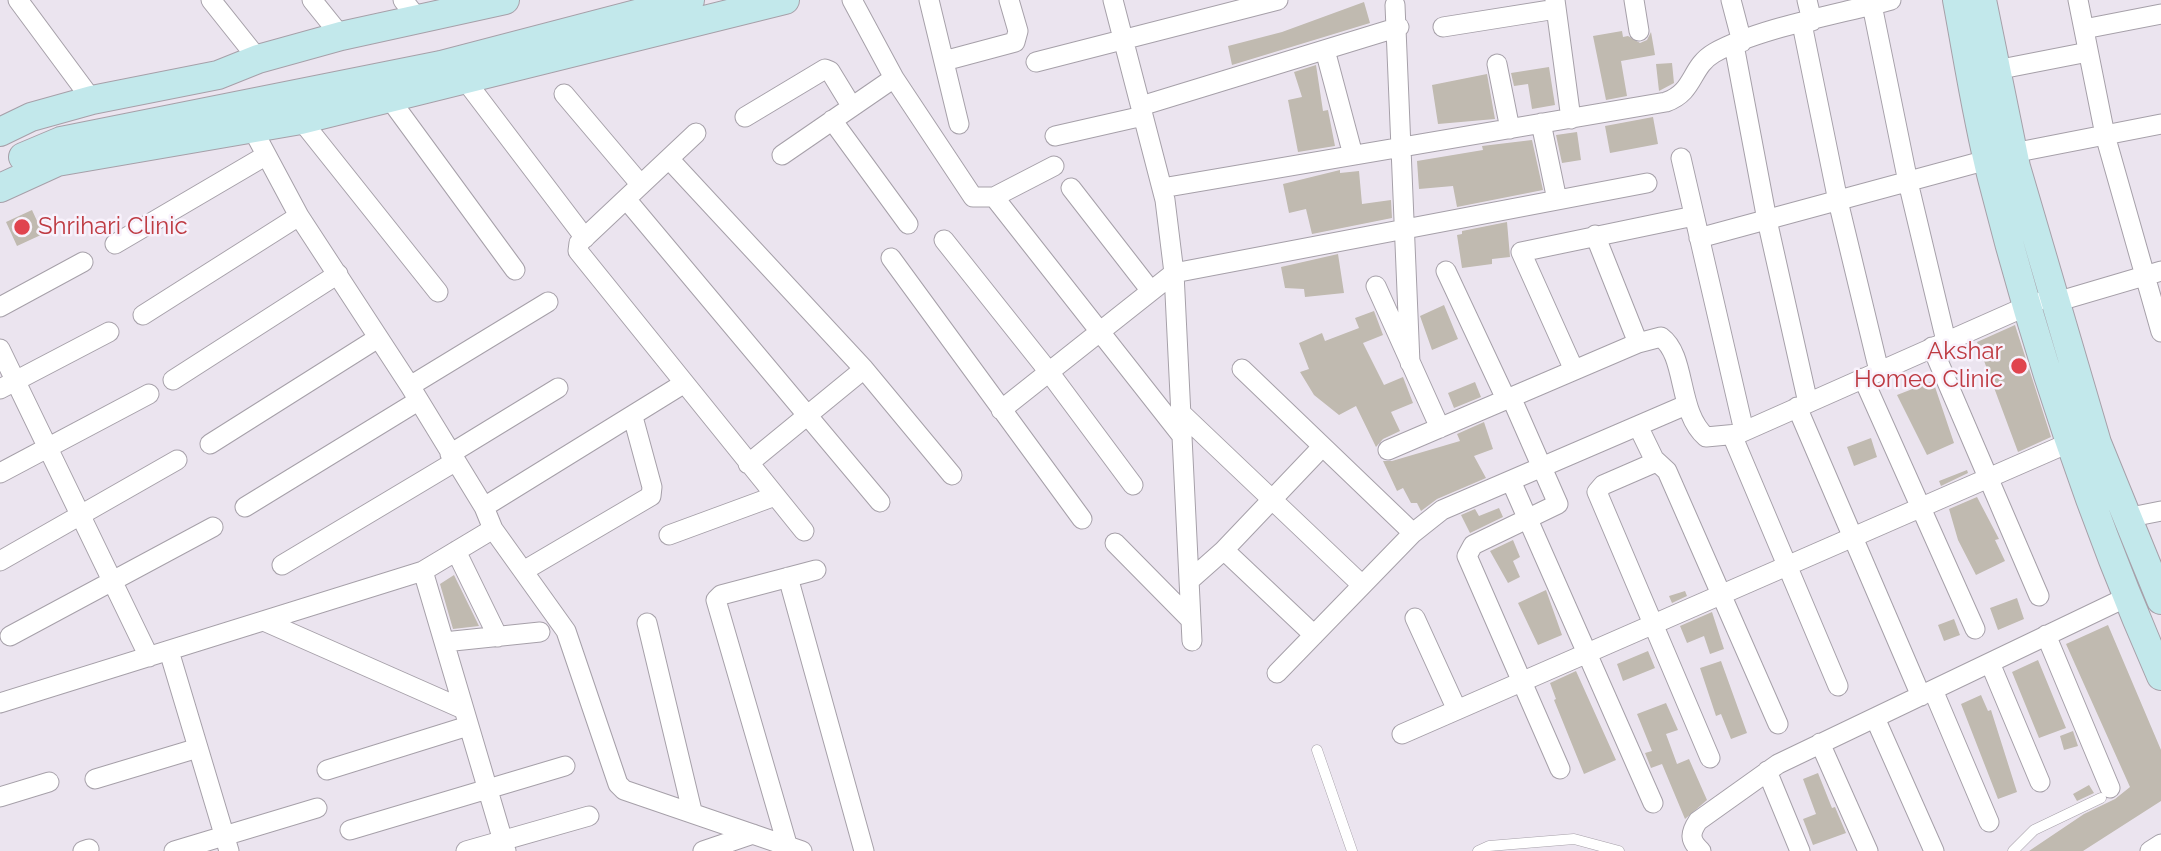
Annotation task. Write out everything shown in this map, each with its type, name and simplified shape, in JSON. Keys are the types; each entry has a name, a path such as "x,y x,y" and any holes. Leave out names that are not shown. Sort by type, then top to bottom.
{"main road":[{"path":"0,132 31,117 92,100 218,75 258,59 341,36 411,10 505,0"},
{"path":"0,167 61,141 441,65 669,3 690,0"},
{"path":"0,188 57,162 301,120 785,0"},
{"path":"1957,0 2001,157 2055,299 2082,438 2130,604 2161,676"},
{"path":"1982,0 1996,70 2001,157 2028,305 2082,438 2126,518 2161,599 2130,604"},
{"path":"218,75 225,107 242,132"}],"street":[{"path":"18,0 92,100"},
{"path":"211,0 258,59"},
{"path":"312,0 341,36"},
{"path":"852,0 894,78 973,197 979,200 994,197 1054,166"},
{"path":"929,0 960,124"},
{"path":"944,61 1015,42 1018,32 1009,0"},
{"path":"1112,0 1161,188 1174,273 1192,641"},
{"path":"1036,62 1278,0"},
{"path":"1634,0 1639,31"},
{"path":"1731,0 1767,220 1803,405 1855,536 1989,822"},
{"path":"1807,0 1807,23 1871,374 1922,507 1975,629"},
{"path":"2078,0 2105,135 2152,273 2161,332"},
{"path":"1161,188 1667,102 1681,97 1700,64 1712,54 1738,43 1881,2 1908,182 1939,344 1988,478 2039,596"},
{"path":"1395,5 1410,363"},
{"path":"1443,27 1555,5 1571,119"},
{"path":"2084,29 2159,14"},
{"path":"1055,136 1142,111 1399,27"},
{"path":"1325,50 1353,155"},
{"path":"1996,70 2088,52"},
{"path":"1497,64 1510,129"},
{"path":"745,117 825,69 830,71 852,107"},
{"path":"782,155 894,78"},
{"path":"466,80 585,238"},
{"path":"564,94 641,185"},
{"path":"389,98 515,270"},
{"path":"301,120 438,292"},
{"path":"832,120 908,224"},
{"path":"1541,124 1557,200"},
{"path":"1699,239 2001,157 2161,124"},
{"path":"242,132 265,156 299,216 484,507 493,529 525,570 566,631 618,784 624,790 692,811 793,849"},
{"path":"696,133 577,248 579,255 804,531"},
{"path":"116,244 265,156"},
{"path":"1681,158 1738,433 1788,566 1838,687"},
{"path":"668,159 864,369 952,475"},
{"path":"1001,410 1174,273 1647,183"},
{"path":"1071,188 1151,291"},
{"path":"994,197 1182,436"},
{"path":"626,199 880,502"},
{"path":"143,315 299,216"},
{"path":"1574,370 1521,252 1694,216"},
{"path":"1595,235 1639,343"},
{"path":"944,240 1049,372 1133,485"},
{"path":"891,258 1082,519"},
{"path":"0,307 83,262"},
{"path":"1446,271 1543,467 1558,504 1472,545 1467,552 1560,769"},
{"path":"1388,450 1639,343 1661,337 1667,342 1695,427 1706,437 1738,433 2028,305 2152,273"},
{"path":"173,380 338,274"},
{"path":"1376,286 1440,428"},
{"path":"244,507 548,302"},
{"path":"8,385 109,332"},
{"path":"210,444 378,338"},
{"path":"0,349 8,385 49,448 115,581 149,657"},
{"path":"748,464 864,369"},
{"path":"1242,369 1413,533"},
{"path":"484,507 683,384"},
{"path":"282,565 558,388"},
{"path":"0,473 149,394"},
{"path":"1277,673 1413,533 1442,510 1686,405"},
{"path":"1181,413 1362,586"},
{"path":"525,570 651,496 652,487 633,416"},
{"path":"1638,426 1656,462 1667,471 1778,724"},
{"path":"1402,734 2082,438"},
{"path":"1189,582 1224,550 1322,447"},
{"path":"0,561 177,460"},
{"path":"1656,462 1603,485 1597,492 1710,758"},
{"path":"1511,481 1653,803"},
{"path":"669,535 775,496"},
{"path":"2126,518 2161,512"},
{"path":"10,636 214,527"},
{"path":"0,703 266,622 423,570 493,529"},
{"path":"1115,543 1191,620"},
{"path":"1224,550 1314,635"},
{"path":"456,551 498,637"},
{"path":"423,570 504,846"},
{"path":"793,849 716,603 721,595 816,570"},
{"path":"788,577 864,851"},
{"path":"1700,851 1692,840 1692,831 1698,821 1767,771 2046,635 2130,604"},
{"path":"1415,618 1457,710"},
{"path":"266,622 465,718"},
{"path":"647,623 692,811"},
{"path":"444,642 540,632"},
{"path":"2046,635 2106,793"},
{"path":"169,651 227,843"},
{"path":"1990,663 2040,782"},
{"path":"327,770 465,718"},
{"path":"1875,718 1934,851"},
{"path":"1821,743 1868,851"},
{"path":"95,779 198,748"},
{"path":"350,830 487,787 565,766"},
{"path":"1767,771 1800,851"},
{"path":"0,797 49,782"},
{"path":"174,851 227,843 317,808"},
{"path":"467,851 504,846 589,816"},
{"path":"703,851 753,834"},
{"path":"2150,851 2161,844"}],"lane":[{"path":"1317,750 1352,851"},
{"path":"2013,851 2034,830 2106,793"},
{"path":"1478,851 1489,846 1574,839 1614,847 1619,851"}],"building":[{"path":"1364,2 1370,23 1232,65 1228,46 1282,32"},
{"path":"1622,31 1623,37 1628,36 1640,43 1647,40 1651,32 1655,55 1621,61 1627,96 1606,100 1593,36"},
{"path":"1672,63 1674,83 1659,91 1656,64"},
{"path":"1316,65 1323,111 1328,110 1335,146 1298,152 1288,100 1302,97 1294,72"},
{"path":"1549,67 1555,105 1532,109 1528,84 1514,86 1511,73"},
{"path":"1487,74 1495,119 1438,124 1432,85"},
{"path":"1653,117 1658,144 1610,153 1605,126"},
{"path":"1577,132 1581,160 1562,163 1556,135"},
{"path":"1532,140 1543,190 1457,207 1453,186 1419,189 1417,161 1483,150 1482,146"},
{"path":"1340,170 1340,173 1359,171 1362,204 1391,200 1392,218 1312,234 1306,209 1289,213 1283,184"},
{"path":"32,210 43,234 17,246 6,222"},
{"path":"1507,222 1510,257 1492,259 1492,264 1462,268 1457,235 1462,234 1462,231"},
{"path":"1338,254 1344,293 1305,297 1304,289 1285,288 1281,267"},
{"path":"1444,305 1458,339 1432,350 1420,316"},
{"path":"1374,311 1383,335 1363,343 1384,385 1403,377 1413,403 1391,412 1400,431 1383,439 1376,447 1356,406 1339,415 1314,395 1300,372 1309,369 1299,343 1322,333 1325,341 1359,328 1355,318"},
{"path":"2015,325 2051,437 2018,452 1977,342"},
{"path":"1933,381 1954,443 1927,455 1897,395"},
{"path":"1475,382 1481,397 1454,408 1448,393"},
{"path":"1484,422 1493,449 1474,456 1486,478 1437,499 1421,511 1417,503 1411,503 1403,488 1397,491 1383,461 1392,461 1460,441 1457,434"},
{"path":"1871,438 1877,457 1854,466 1847,447"},
{"path":"1967,470 1968,473 1941,486 1939,481"},
{"path":"1977,497 1999,539 1995,540 2005,561 1976,575 1958,540 1949,509"},
{"path":"1499,508 1503,517 1470,533 1461,515 1475,509 1479,516"},
{"path":"1513,540 1520,557 1513,561 1520,577 1508,583 1490,551"},
{"path":"454,575 479,626 453,629 440,584"},
{"path":"1546,590 1562,635 1538,645 1518,603"},
{"path":"1685,591 1687,596 1672,603 1669,596"},
{"path":"2017,598 2024,619 1998,630 1990,608"},
{"path":"1712,612 1724,649 1710,654 1704,636 1687,643 1680,626"},
{"path":"1954,619 1960,635 1944,641 1938,625"},
{"path":"2108,625 2161,750 2161,801 2083,851 2029,851 2084,814 2115,799 2130,787 2066,644"},
{"path":"1648,651 1655,668 1623,681 1617,664"},
{"path":"2038,660 2066,728 2039,738 2012,672"},
{"path":"1721,661 1747,733 1731,739 1721,714 1716,716 1700,668"},
{"path":"1576,671 1616,760 1584,774 1554,700 1556,699 1550,683"},
{"path":"1981,695 1988,711 1991,710 2017,792 1998,799 1961,704"},
{"path":"1666,703 1678,730 1666,734 1677,764 1689,759 1707,800 1685,819 1662,764 1651,768 1645,753 1652,751 1637,714"},
{"path":"2073,731 2078,746 2064,750 2060,736"},
{"path":"1818,773 1832,808 1835,807 1846,833 1813,845 1803,819 1816,814 1803,779"},
{"path":"2089,785 2094,793 2077,801 2073,794"}],"place":[{"name":"Shrihari Clinic","path":"22,227"},
{"name":"Akshar Homeo Clinic","path":"2019,366"}]}
